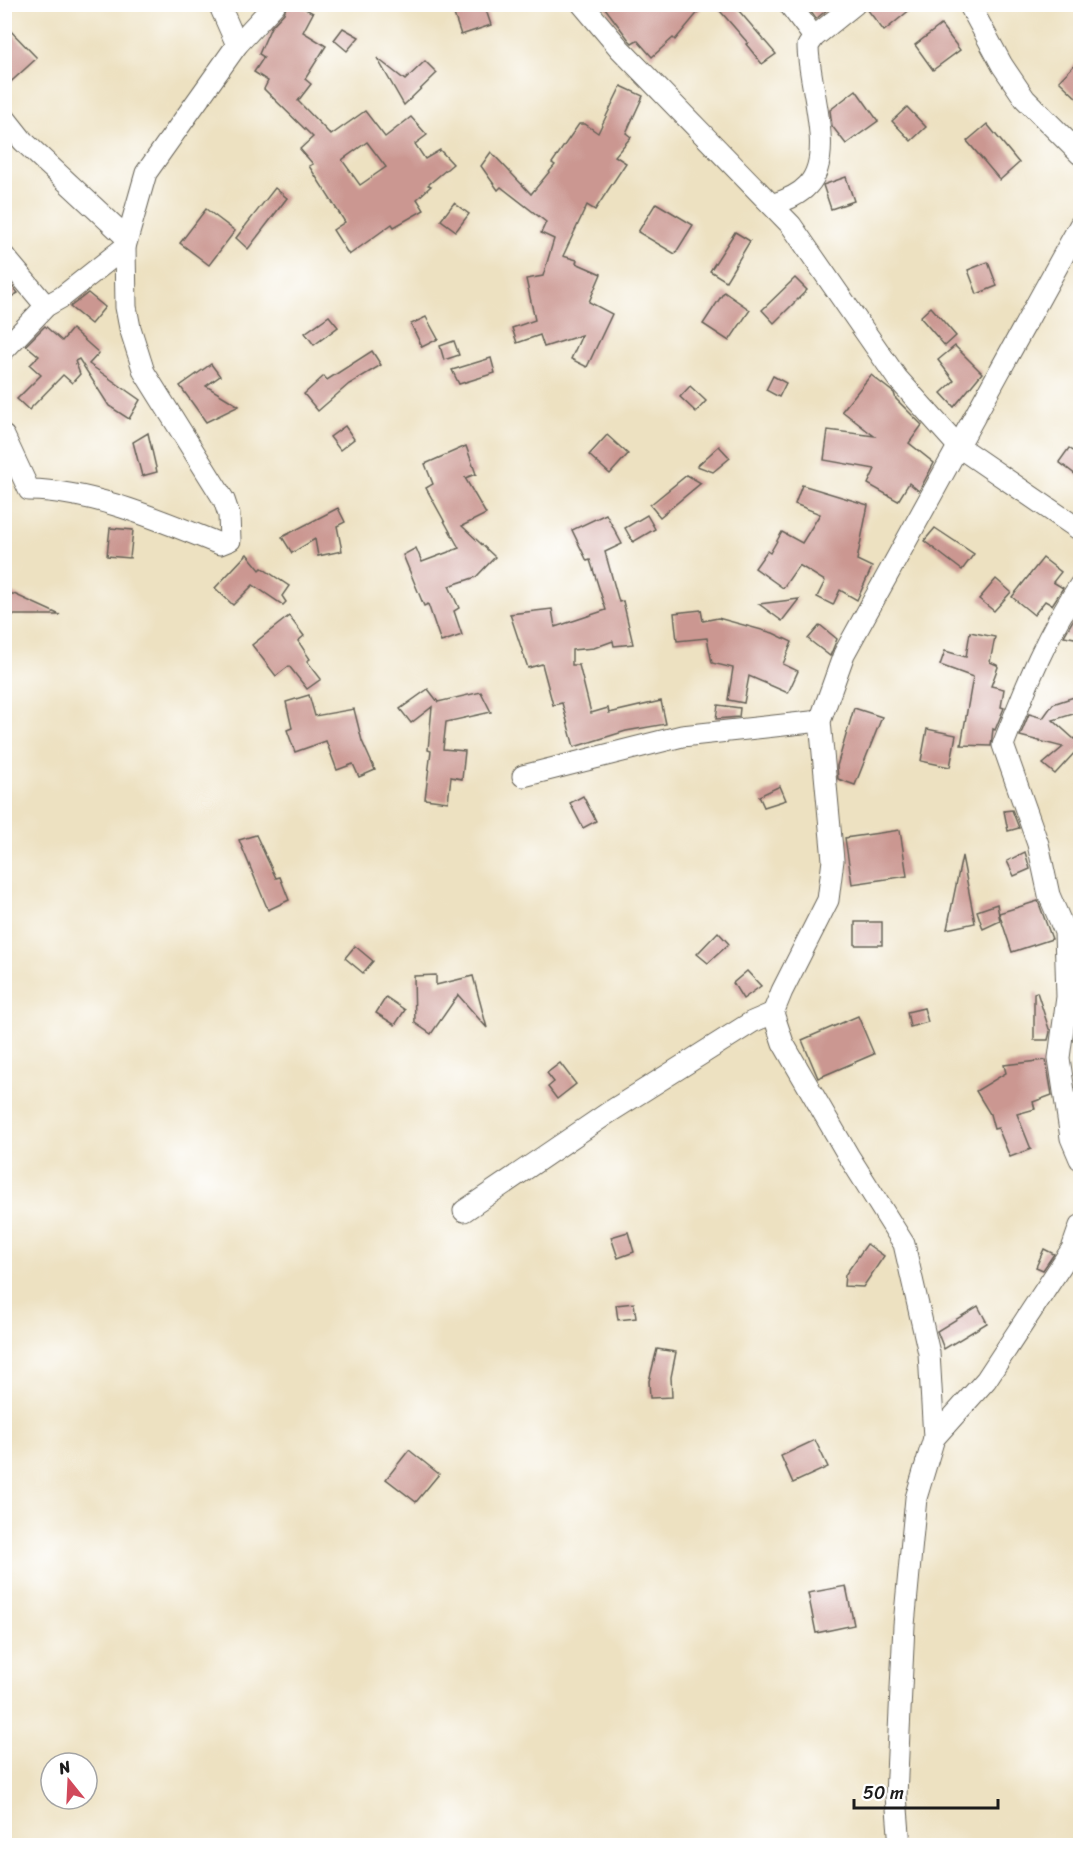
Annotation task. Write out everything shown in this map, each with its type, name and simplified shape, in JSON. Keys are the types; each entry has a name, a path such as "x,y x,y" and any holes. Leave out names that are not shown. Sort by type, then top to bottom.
{"street":[{"path":"219,4 237,45"},
{"path":"4,436 28,490 49,490 130,508 220,544 230,540 229,515 224,500 151,386 136,351 126,307 126,243 146,173 237,45 274,4"},
{"path":"582,4 620,49 791,225 897,378 959,447 1080,530"},
{"path":"789,4 814,37"},
{"path":"772,205 795,196 809,184 818,169 821,151 808,46 814,37 855,4"},
{"path":"969,4 1002,65 1025,99 1080,154"},
{"path":"4,117 23,141 126,243"},
{"path":"900,1845 896,1796 904,1625 916,1498 934,1438 929,1353 904,1244 848,1155 783,1043 773,1013 828,900 833,860 820,721 844,654 1080,225"},
{"path":"4,350 46,306 62,297 126,243"},
{"path":"4,256 46,306"},
{"path":"1080,585 1059,616 1026,686 1003,745 1038,844 1049,895 1065,932 1067,997 1059,1058 1071,1138 1080,1159"},
{"path":"523,776 682,736 820,721"},
{"path":"464,1211 608,1113 752,1022 773,1013"},
{"path":"934,1438 986,1380 1072,1249 1080,1226"}],"building":[{"path":"287,4 297,4 313,13 303,32 326,46 305,79 311,84 298,101 331,135 365,111 385,137 411,117 427,135 415,144 425,159 440,150 453,164 428,185 431,186 417,199 424,210 394,227 392,224 349,255 333,230 345,222 309,166 313,164 300,149 313,137 264,89 268,81 254,72 264,57 259,54 271,27 284,13","holes":["367,142 386,167 360,185 342,160"]},
{"path":"473,4 484,4 491,25 461,35 453,11"},
{"path":"602,4 705,4 675,40 673,38 652,57 637,40 632,43 629,40"},
{"path":"714,4 733,4 776,54 762,64 746,44 748,43"},
{"path":"805,4 827,4 829,8 816,19"},
{"path":"867,4 917,4 884,31 867,9"},
{"path":"4,24 37,58 4,88"},
{"path":"941,25 960,50 933,70 915,45"},
{"path":"343,28 359,37 347,51 334,40"},
{"path":"377,58 405,80 425,61 437,73 404,105"},
{"path":"1080,59 1080,101 1059,81"},
{"path":"621,86 643,96 626,133 631,137 615,156 626,163 595,210 587,205 563,256 577,260 576,263 601,274 589,302 612,314 587,367 571,359 582,335 544,347 540,335 517,343 512,328 535,320 526,279 543,276 554,239 541,233 546,222 501,187 498,190 481,166 491,152 531,194 555,165 552,163 579,124 585,124 598,133"},
{"path":"856,90 878,121 846,144 832,126 830,110"},
{"path":"907,107 926,127 911,141 892,121"},
{"path":"987,124 1019,163 1000,180 967,141"},
{"path":"846,177 854,201 831,209 823,185"},
{"path":"275,188 287,198 248,249 236,238"},
{"path":"454,203 469,214 456,231 441,220"},
{"path":"656,203 693,225 675,254 638,232"},
{"path":"206,209 235,231 209,265 180,243"},
{"path":"735,232 750,241 726,281 710,271"},
{"path":"988,262 997,286 977,294 968,270"},
{"path":"795,278 807,290 774,323 762,310"},
{"path":"7,280 18,293 11,297 4,287"},
{"path":"724,292 750,310 729,341 703,324"},
{"path":"88,293 105,307 91,324 70,307"},
{"path":"931,307 956,336 945,346 920,317"},
{"path":"329,316 338,327 314,345 305,333"},
{"path":"426,317 438,339 422,347 411,324"},
{"path":"45,326 62,341 72,329 99,353 89,364 140,400 129,419 109,406 79,359 75,361 80,374 72,383 63,375 29,410 17,399 41,375 30,365 39,356 26,345"},
{"path":"454,341 459,355 444,360 440,346"},
{"path":"955,346 982,373 954,407 941,393 954,381 938,360"},
{"path":"372,351 381,365 349,384 318,411 304,394 324,376 327,380"},
{"path":"491,358 495,373 459,384 452,370"},
{"path":"211,364 220,376 206,386 239,406 206,422 180,386"},
{"path":"871,375 894,393 896,399 922,425 909,443 934,463 919,491 909,483 898,501 868,484 875,469 824,460 828,430 874,436 842,411"},
{"path":"773,376 786,383 779,397 766,390"},
{"path":"690,386 706,401 696,412 680,397"},
{"path":"345,426 354,439 340,450 330,437"},
{"path":"148,433 157,472 142,476 133,442"},
{"path":"607,435 628,454 610,474 589,455"},
{"path":"466,446 476,474 465,478 486,514 462,526 495,557 476,577 449,586 459,608 454,611 462,635 441,642 428,604 424,606 403,555 416,548 422,562 459,548 426,488 433,484 425,464"},
{"path":"719,446 730,458 713,472 697,466"},
{"path":"1069,448 1080,456 1080,478 1059,462"},
{"path":"687,475 701,483 660,517 650,505"},
{"path":"802,485 868,505 857,560 872,567 857,600 840,590 833,605 817,597 825,581 799,565 783,588 755,568 767,551 770,553 782,532 802,543 820,514 795,504"},
{"path":"338,508 345,522 337,526 342,551 318,556 315,539 292,553 282,537"},
{"path":"606,514 622,544 605,552 619,602 623,601 633,644 614,646 613,641 594,648 572,650 572,665 579,665 591,713 608,708 609,713 661,701 666,724 626,731 574,747 562,703 553,705 542,664 528,668 510,614 552,609 555,627 606,610 590,560 587,561 572,530"},
{"path":"647,515 655,529 633,542 625,528"},
{"path":"110,528 133,530 130,558 107,556"},
{"path":"935,528 974,554 962,570 924,541"},
{"path":"247,554 260,570 262,568 289,586 282,596 286,602 283,605 253,585 233,605 215,588"},
{"path":"1043,558 1061,572 1053,582 1063,588 1052,605 1045,601 1034,615 1012,597"},
{"path":"996,579 1011,592 994,611 979,599"},
{"path":"4,594 14,594 60,615 4,615"},
{"path":"799,599 782,621 759,604"},
{"path":"1080,608 1080,639 1064,636"},
{"path":"701,610 703,621 718,618 773,633 792,642 783,664 798,671 788,693 749,676 744,703 728,700 733,668 712,663 707,638 677,641 674,613"},
{"path":"289,616 304,636 298,641 310,659 307,661 321,679 307,689 289,666 276,676 252,645"},
{"path":"820,625 837,639 830,656 808,639"},
{"path":"970,632 995,637 990,662 998,667 991,686 1004,689 1001,707 1004,708 995,730 993,729 991,746 961,745 973,677 940,665 945,651 966,657"},
{"path":"428,689 438,702 481,692 491,712 446,722 443,749 465,751 462,779 451,777 448,802 425,799 431,751 428,750 432,707 411,723 400,709"},
{"path":"309,695 315,716 354,709 362,741 375,770 359,777 353,764 337,770 326,741 295,752 287,730 292,728 286,702"},
{"path":"1080,695 1080,712 1053,720 1074,739 1078,736 1080,739 1080,752 1076,751 1055,774 1043,764 1063,747 1020,736 1029,714 1043,718 1053,704"},
{"path":"718,705 740,708 739,717 716,719"},
{"path":"854,708 882,717 855,785 838,779 837,766"},
{"path":"927,729 956,735 950,767 921,761"},
{"path":"780,786 786,800 764,807 759,796"},
{"path":"583,796 596,821 583,828 570,803"},
{"path":"1012,810 1019,828 1008,831 1004,811"},
{"path":"900,830 907,876 852,884 845,838"},
{"path":"256,835 276,878 280,877 289,900 268,910 239,840"},
{"path":"1025,852 1030,869 1014,876 1007,861"},
{"path":"962,856 975,923 947,929"},
{"path":"1038,901 1052,939 1012,952 999,913"},
{"path":"997,904 1000,921 983,929 977,911"},
{"path":"855,922 882,922 882,945 855,945"},
{"path":"718,932 729,944 708,963 697,954"},
{"path":"355,946 373,961 363,973 345,958"},
{"path":"747,971 761,986 743,999 733,983"},
{"path":"436,975 436,985 473,976 487,1028 458,995 431,1034 415,1023 414,976"},
{"path":"1037,992 1050,1032 1048,1040 1034,1040 1034,993"},
{"path":"386,997 405,1010 395,1025 376,1013"},
{"path":"924,1008 928,1022 910,1027 907,1012"},
{"path":"858,1016 874,1054 818,1078 802,1040"},
{"path":"1046,1060 1052,1095 1033,1102 1035,1109 1017,1114 1031,1149 1010,1157 998,1128 994,1129 990,1114 976,1091 1006,1073 1004,1065"},
{"path":"560,1063 576,1084 557,1099 548,1087 554,1082 547,1073"},
{"path":"628,1232 634,1252 618,1258 611,1237"},
{"path":"867,1244 884,1256 863,1287 844,1286 845,1275"},
{"path":"1044,1249 1054,1254 1043,1270 1036,1267"},
{"path":"634,1303 636,1318 618,1320 616,1305"},
{"path":"978,1306 987,1323 944,1349 937,1331"},
{"path":"657,1349 676,1352 671,1377 672,1397 650,1398 649,1381"},
{"path":"815,1440 828,1467 793,1483 781,1456"},
{"path":"409,1450 439,1474 416,1502 386,1479"},
{"path":"846,1586 854,1625 816,1633 808,1593"}]}
